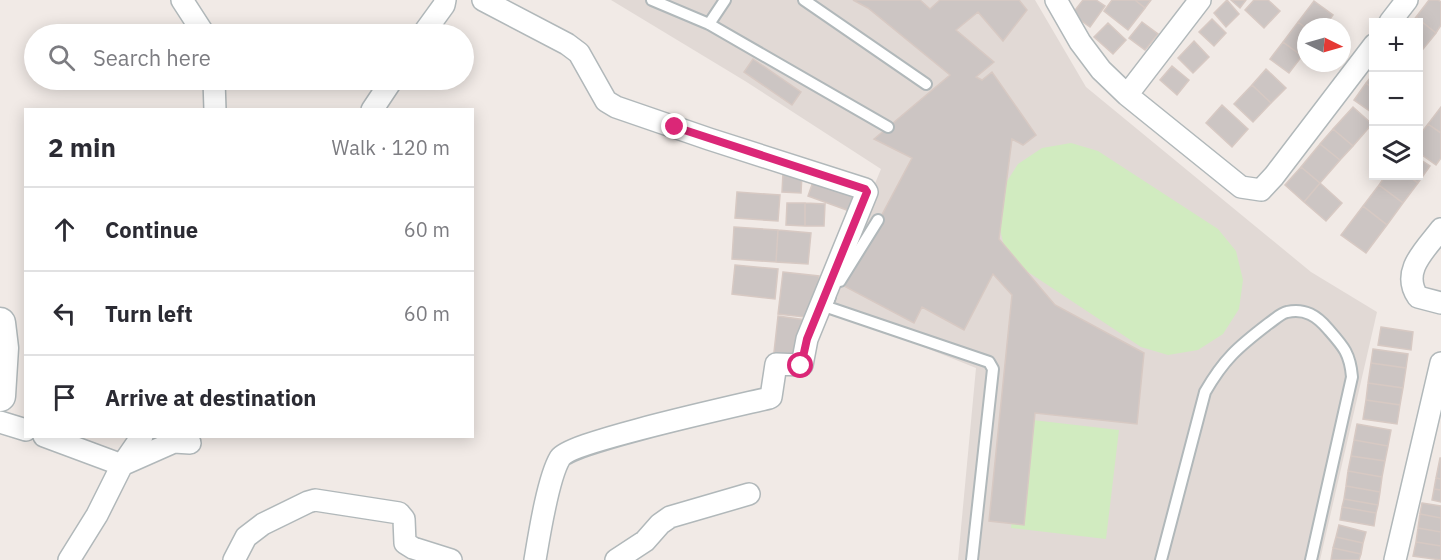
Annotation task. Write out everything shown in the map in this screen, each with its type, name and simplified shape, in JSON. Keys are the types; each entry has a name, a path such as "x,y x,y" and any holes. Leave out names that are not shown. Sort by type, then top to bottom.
{"street":[{"path":"182,0 198,24"},
{"path":"430,24 445,0"},
{"path":"483,0 567,44 579,53 606,101 616,106 709,139 865,189 867,192 807,339 802,365 776,364 769,398 610,438 566,452 560,459 550,487 535,560"},
{"path":"1056,0 1080,42 1101,70 1127,95 1241,187 1251,190 1261,190 1274,177 1369,52"},
{"path":"1127,95 1200,0"},
{"path":"1393,18 1407,0"},
{"path":"214,90 215,108"},
{"path":"373,108 385,90"},
{"path":"1441,229 1416,262 1410,279 1412,289 1418,297 1441,303"},
{"path":"0,324 3,348 0,396"},
{"path":"1395,560 1441,363"},
{"path":"0,422 24,429"},
{"path":"49,438 122,465 174,442 190,443"},
{"path":"69,560 122,465 141,438"},
{"path":"616,560 645,541 660,524 670,517 749,494"},
{"path":"234,560 246,537 263,524 315,500 399,513 404,519 404,539 408,545 451,560"}],"lane":[{"path":"709,24 725,0"},
{"path":"804,0 926,84"},
{"path":"655,1 709,24 888,127"},
{"path":"878,220 827,301 827,305 830,308 989,362 993,369 972,560"},
{"path":"1161,560 1205,392 1219,367 1240,345 1285,312 1295,311 1305,311 1318,318 1344,347 1350,359 1352,377 1311,560"}],"shaded area":[{"path":"611,0 1035,0 1086,87 1311,272 1377,312 1320,560 958,560 976,368 824,307 881,169 745,81"}],"green space":[{"path":"1071,143 1098,151 1218,229 1236,251 1243,280 1239,309 1223,334 1198,350 1168,355 1141,347 1022,268 1004,246 997,217 1002,189 1018,164 1042,148"},
{"path":"1024,419 1119,430 1106,539 1011,528"}],"building":[{"path":"853,0 920,0 930,9 940,0 1019,0 1027,10 1003,41 978,12 956,30 994,62 976,77 982,80 992,72 1036,135 1023,145 1012,139 999,239 1055,305 1144,353 1137,424 1035,413 1024,525 989,521 1012,295 993,274 964,330 922,307 914,323 844,286 912,158 874,139 950,75 868,8"},
{"path":"1083,0 1096,0 1105,6 1090,27 1072,14"},
{"path":"1112,0 1135,0 1145,8 1128,30 1104,11"},
{"path":"1135,0 1151,0 1145,8"},
{"path":"1227,0 1239,14 1226,27 1214,13"},
{"path":"1231,0 1246,0 1240,8"},
{"path":"1254,0 1268,0 1280,11 1264,28 1245,10"},
{"path":"1429,0 1441,2 1441,25 1436,33 1423,23 1423,18 1416,17"},
{"path":"1314,1 1333,15 1331,18 1301,18"},
{"path":"1212,19 1226,33 1214,46 1199,32"},
{"path":"1142,22 1158,34 1145,50 1129,38"},
{"path":"1108,23 1126,40 1113,54 1094,37"},
{"path":"1297,23 1297,52 1283,42"},
{"path":"1423,23 1436,33 1423,49"},
{"path":"1194,41 1209,57 1193,73 1178,58"},
{"path":"1283,42 1297,52 1297,63 1289,73 1270,59"},
{"path":"753,59 801,92 792,105 744,72"},
{"path":"1172,66 1189,80 1177,95 1160,80"},
{"path":"1266,69 1286,88 1271,103 1252,85"},
{"path":"1366,83 1369,85 1369,110 1354,100"},
{"path":"1252,85 1271,103 1253,122 1234,104"},
{"path":"1222,105 1248,129 1232,147 1206,123"},
{"path":"1353,107 1369,121 1369,127 1353,146 1333,129"},
{"path":"1441,107 1441,133 1428,124"},
{"path":"1428,124 1441,133 1441,158 1436,165 1423,156 1423,130"},
{"path":"1333,129 1353,146 1340,160 1320,144"},
{"path":"1320,144 1340,160 1320,183 1301,167"},
{"path":"1423,161 1430,166 1423,176"},
{"path":"1301,167 1320,183 1304,202 1285,185"},
{"path":"783,173 802,174 801,193 782,192"},
{"path":"815,176 862,193 855,213 808,196"},
{"path":"1382,180 1414,180 1418,183 1403,203 1379,185"},
{"path":"1320,183 1342,203 1326,221 1304,202"},
{"path":"1379,185 1403,203 1387,225 1363,206"},
{"path":"737,192 780,195 778,221 735,218"},
{"path":"787,203 805,203 805,226 786,225"},
{"path":"805,203 825,204 824,226 805,226"},
{"path":"1363,206 1387,225 1366,253 1341,235"},
{"path":"734,227 778,230 776,262 732,259"},
{"path":"778,230 811,233 808,264 776,262"},
{"path":"735,265 778,269 775,299 732,294"},
{"path":"783,272 819,276 814,318 778,314"},
{"path":"778,316 806,320 800,364 773,361"},
{"path":"1381,327 1413,332 1411,350 1378,345"},
{"path":"1373,349 1408,354 1406,368 1371,363"},
{"path":"1371,363 1406,368 1403,388 1368,383"},
{"path":"1368,383 1403,388 1400,405 1366,400"},
{"path":"1366,400 1400,405 1397,424 1363,419"},
{"path":"1357,424 1391,430 1388,446 1354,440"},
{"path":"1354,440 1388,446 1385,461 1351,456"},
{"path":"1351,456 1385,461 1382,477 1348,471"},
{"path":"1441,458 1441,479 1436,478"},
{"path":"1348,471 1382,477 1380,492 1346,486"},
{"path":"1436,478 1441,479 1441,490 1434,489"},
{"path":"1346,486 1380,492 1378,505 1344,499"},
{"path":"1434,489 1441,490 1441,502 1432,500"},
{"path":"1344,499 1378,505 1376,513 1342,507"},
{"path":"1422,503 1441,506 1441,518 1420,514"},
{"path":"1342,507 1376,513 1374,526 1340,520"},
{"path":"1420,514 1441,518 1441,532 1418,528"},
{"path":"1339,525 1366,532 1363,543 1336,537"},
{"path":"1418,528 1441,532 1441,546 1416,542"},
{"path":"1336,537 1363,543 1361,554 1333,548"},
{"path":"1416,542 1441,546 1441,560 1413,556"},
{"path":"1333,548 1361,554 1359,560 1331,560"}],"route":[{"path":"675,127 865,189 867,192 807,339 801,366"}]}
